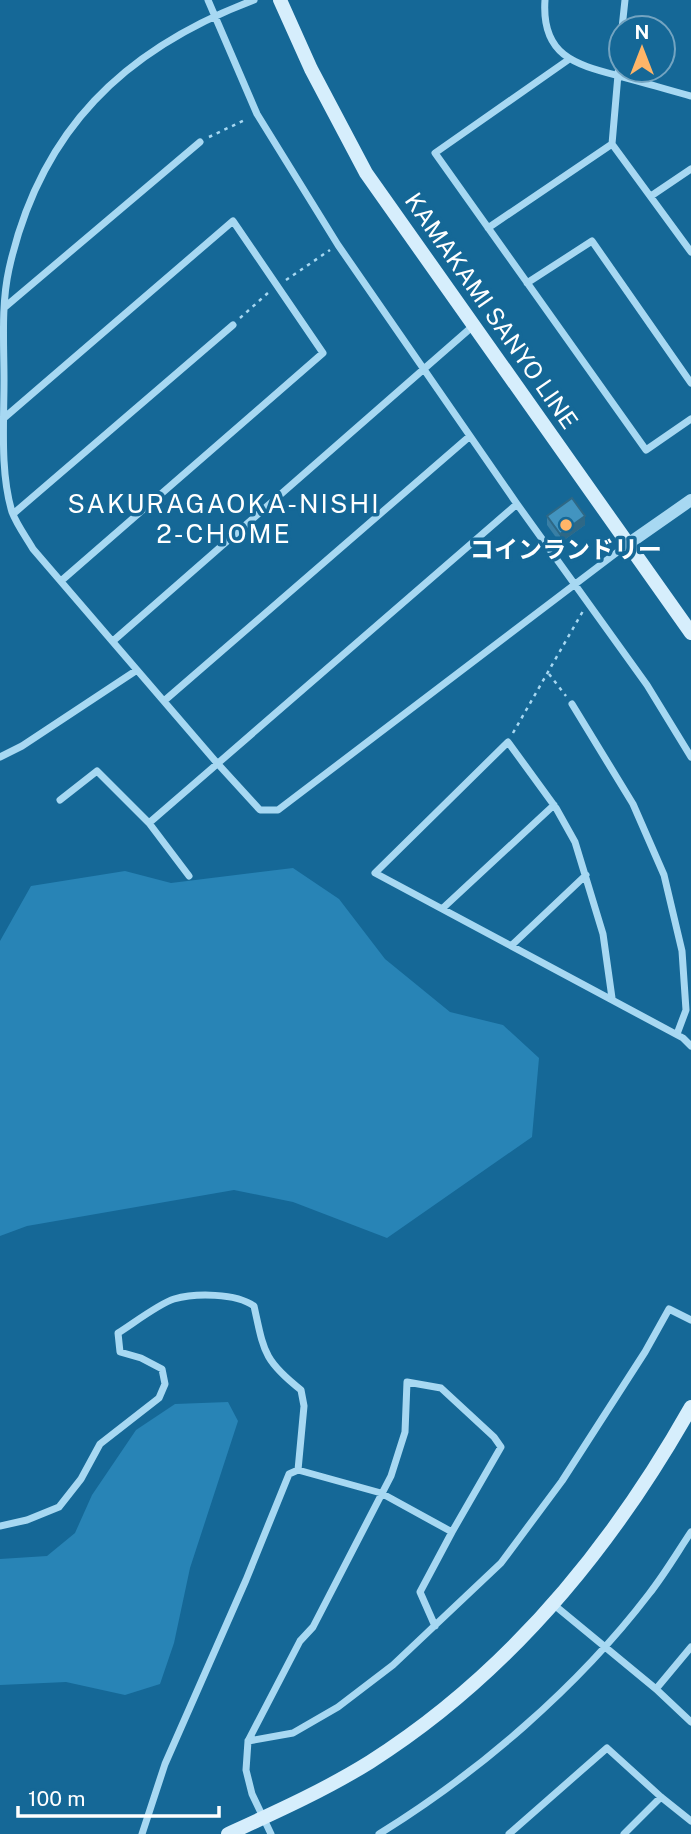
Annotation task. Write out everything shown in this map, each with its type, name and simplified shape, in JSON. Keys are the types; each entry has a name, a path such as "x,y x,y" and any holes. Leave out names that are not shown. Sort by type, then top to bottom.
{"main road":[{"name":"KAMAKAMI SANYO LINE","path":"281,0 311,69 366,173 691,633"},
{"path":"228,1834 369,1762 469,1687 553,1604 608,1538 691,1407"}],"street":[{"path":"208,0 257,114 338,245 516,504 647,685 691,757"},
{"path":"254,0 216,15 159,46 107,86 65,136 36,187 8,270 5,308 6,490 13,514 33,549 217,763 260,810 278,810 575,583 691,500"},
{"path":"545,0 544,18 548,33 568,60 607,73"},
{"path":"568,60 435,153 646,450 691,419"},
{"path":"617,84 612,145 691,252"},
{"path":"647,84 691,96"},
{"path":"5,308 200,142"},
{"path":"488,228 612,145"},
{"path":"651,196 691,169"},
{"path":"4,418 233,221 323,353 61,582"},
{"path":"527,283 592,241 691,383"},
{"path":"13,514 233,325"},
{"path":"113,641 473,326"},
{"path":"164,701 470,436"},
{"path":"149,822 516,504"},
{"path":"0,757 22,746 137,670"},
{"path":"572,705 633,804 664,875 682,951 686,1010 677,1034"},
{"path":"612,998 604,933 575,842 554,805 508,742 375,873 612,998 677,1034 691,1046"},
{"path":"60,800 97,771 149,822 189,876"},
{"path":"443,908 554,805"},
{"path":"512,945 586,875"},
{"path":"0,1526 26,1520 59,1507 81,1479 100,1444 159,1398 165,1384 162,1369 141,1358 120,1352 118,1333 173,1299 221,1295 243,1298 254,1306 265,1353 277,1371 301,1390 304,1406 298,1470"},
{"path":"248,1741 293,1733 338,1707 393,1665 435,1626 500,1563 562,1481 645,1352 669,1309 691,1320"},
{"path":"271,1834 252,1794 246,1770 248,1741 300,1641 313,1626 391,1476 405,1432 408,1382 441,1388 494,1437 501,1447 420,1592 435,1626"},
{"path":"142,1834 165,1764 246,1580 289,1474 298,1470 381,1493 452,1532"},
{"path":"379,1834 461,1778 512,1738 555,1698 649,1594 691,1532"},
{"path":"553,1604 656,1689 691,1722"},
{"path":"656,1689 691,1647"},
{"path":"509,1834 607,1748 691,1821"},
{"path":"624,1834 661,1797"}],"path":[{"path":"200,142 257,114"},
{"path":"508,742 587,604"},
{"path":"549,673 572,705"}],"shaded area":[{"path":"293,868 339,899 385,959 450,1012 503,1025 539,1058 532,1137 387,1238 293,1202 234,1190 27,1226 0,1236 0,941 31,886 125,871 171,883"},
{"path":"228,1402 238,1421 190,1568 174,1643 160,1684 125,1695 66,1682 0,1685 0,1559 47,1556 75,1533 92,1495 136,1430 175,1404"}],"building":[{"path":"572,498 585,516 560,534 547,516"}],"place":[{"name":"コインランドリー","path":"566,525"}],"district":[{"name":"SAKURAGAOKA-NISHI 2-CHOME","path":"224,519"}]}
